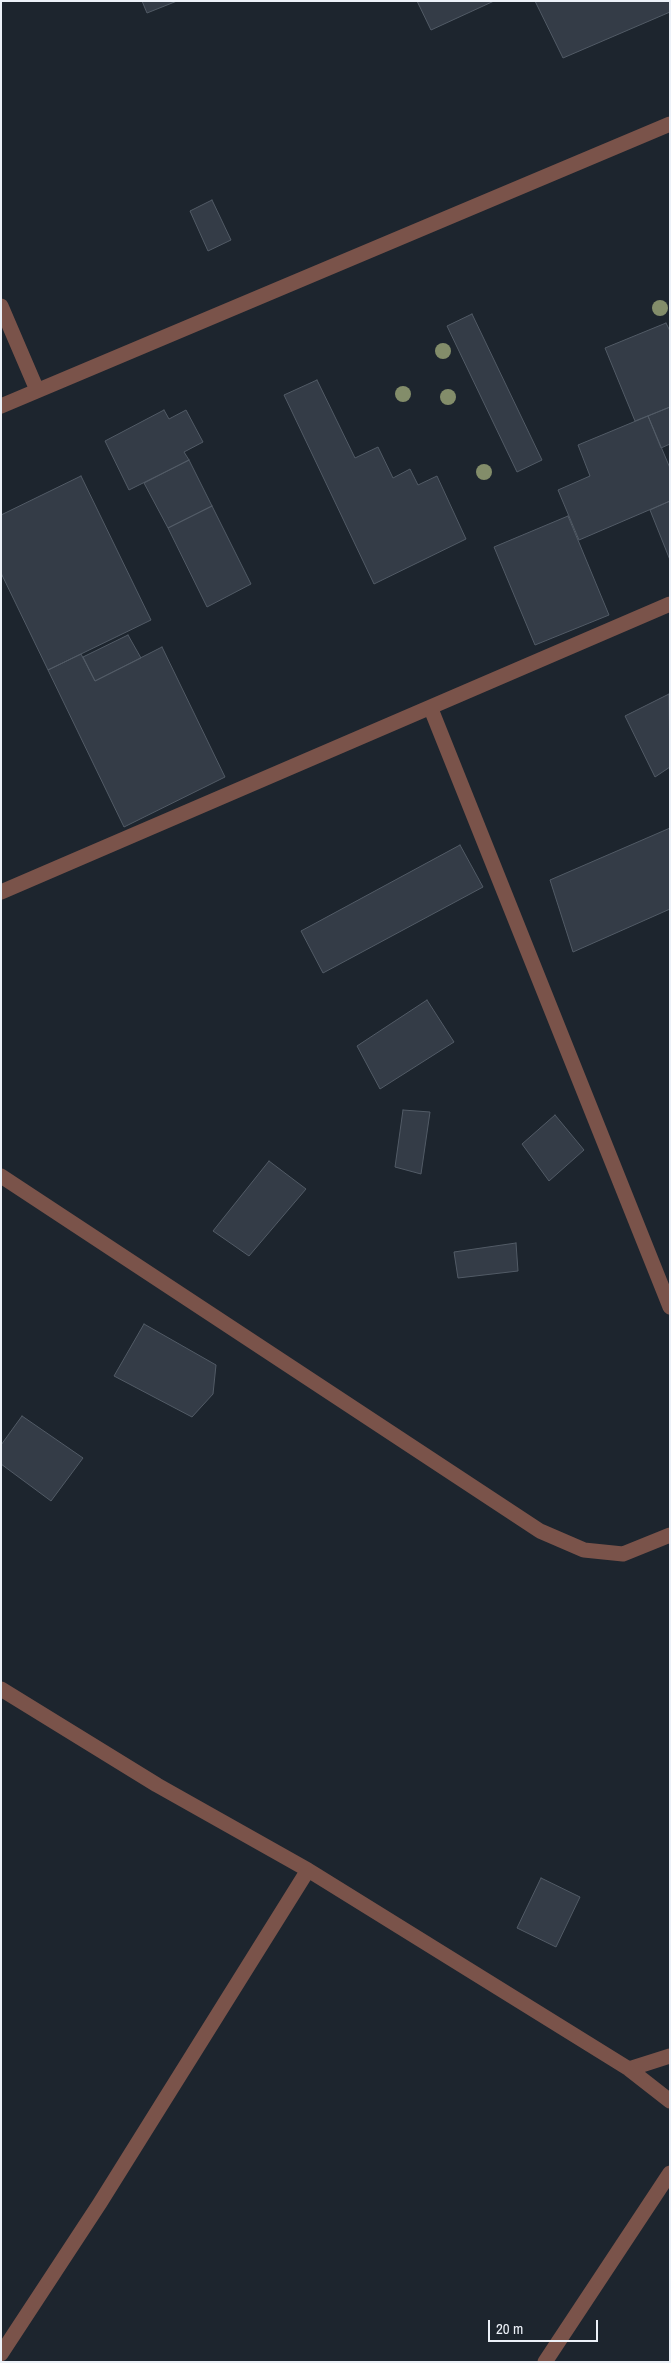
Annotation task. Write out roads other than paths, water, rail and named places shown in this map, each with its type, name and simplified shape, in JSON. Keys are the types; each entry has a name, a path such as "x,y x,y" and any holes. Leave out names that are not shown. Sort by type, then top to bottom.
{"street":[{"path":"1,406 670,124"},
{"path":"1,306 38,390"},
{"path":"1,892 670,604"},
{"path":"431,708 670,1307"},
{"path":"1,1176 540,1531 584,1550 623,1554 670,1535"},
{"path":"1,1690 157,1785 308,1870 629,2069 670,2100"},
{"path":"1,2354 100,2203 308,1870"},
{"path":"629,2069 670,2056"},
{"path":"545,2362 670,2173"}]}
